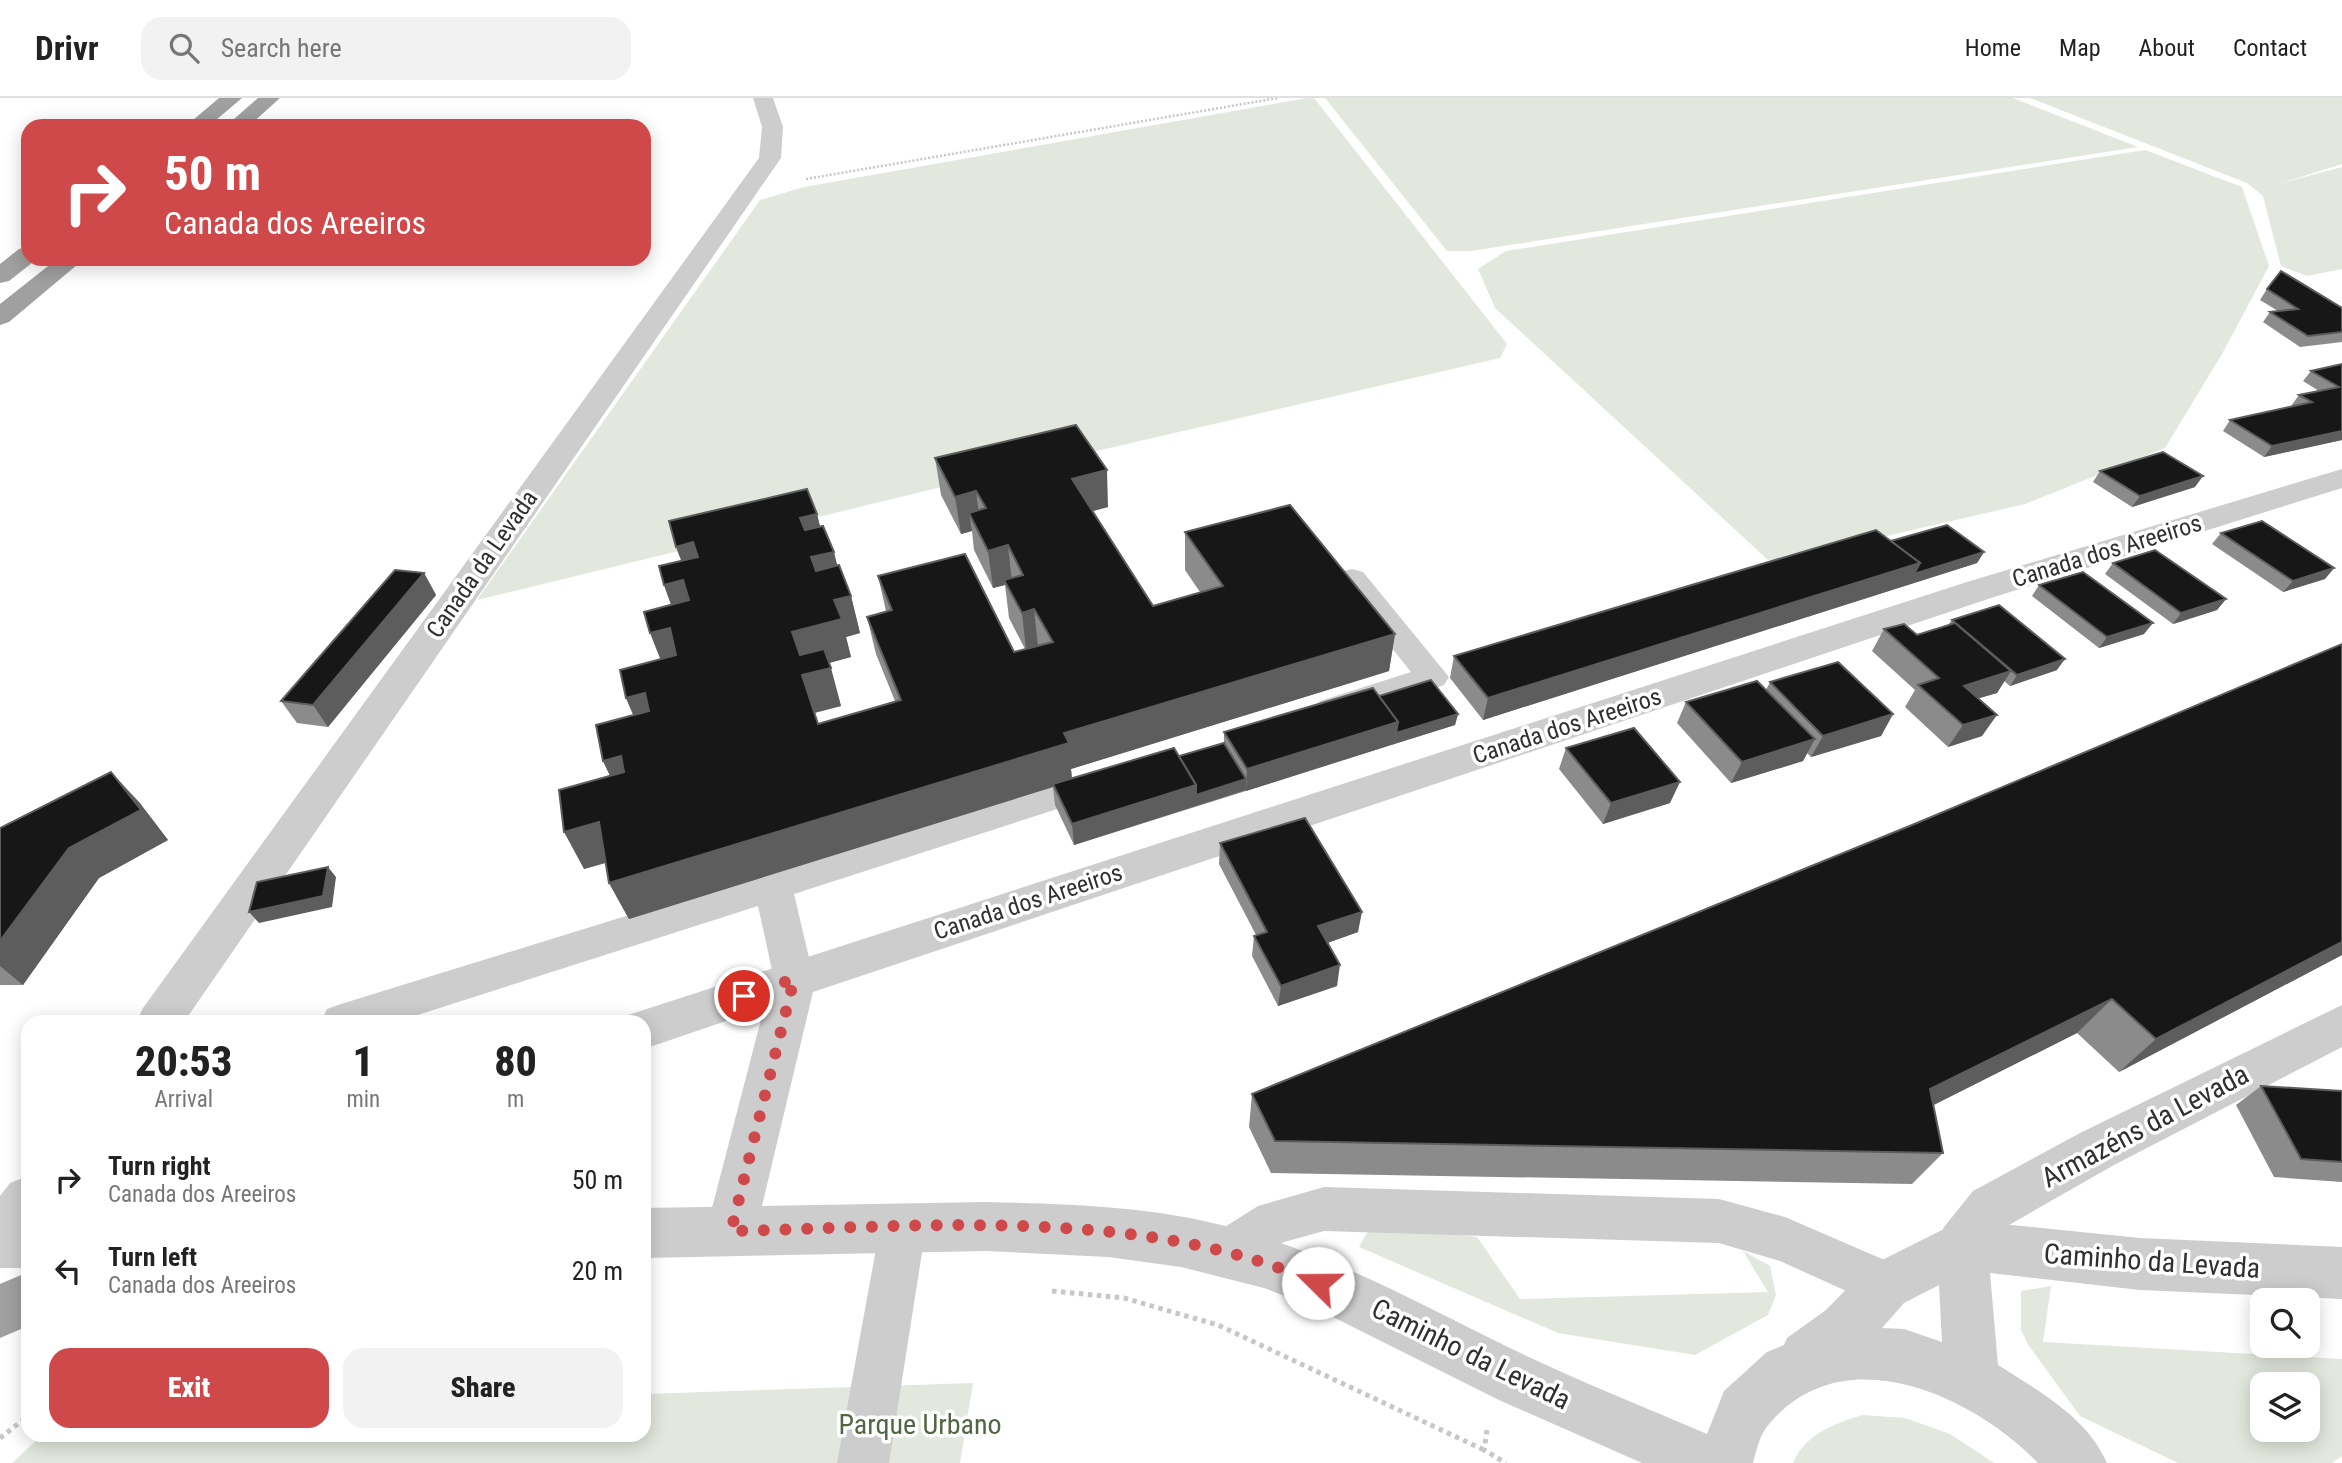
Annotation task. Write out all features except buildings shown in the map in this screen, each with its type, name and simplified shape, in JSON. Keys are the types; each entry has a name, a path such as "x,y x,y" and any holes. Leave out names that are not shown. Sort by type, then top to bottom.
{"highway":[{"path":"205,119 232,98"},
{"path":"244,119 270,98"},
{"path":"0,276 21,260"},
{"path":"0,317 63,266"},
{"path":"0,1312 21,1302"}],"street":[{"name":"Canada da Levada","path":"164,1015 770,158 774,122 763,98"},
{"name":"Canada dos Areeiros","path":"651,1027 1979,590 2342,478"},
{"path":"731,1231 794,979"},
{"name":"Armazéns da Levada","path":"1724,1463 1744,1411 1786,1371 1845,1329 1886,1285 1962,1245 1992,1208 2097,1149 2342,1025"},
{"path":"0,1237 21,1209"},
{"name":"Caminho da Levada","path":"651,1233 979,1226 1078,1230 1163,1238 1228,1251 1318,1283 1386,1313 1496,1370 1709,1463"},
{"path":"0,1243 21,1243"},
{"path":"1962,1245 1972,1380"},
{"name":"Caminho da Levada","path":"1962,1245 2140,1264 2342,1273"},
{"path":"1786,1371 1840,1353 1904,1356 1972,1380 2039,1424 2078,1463"}],"lane":[{"path":"1301,719 1433,677 1352,579"},
{"path":"363,1015 1129,773"},
{"path":"773,886 794,979"},
{"path":"1228,1251 1274,1222 1324,1209 1719,1221 1784,1240 1886,1285"},
{"path":"863,1463 903,1227"}],"path":[{"path":"749,187 866,170 1278,98"},
{"path":"1045,1291 1124,1298 1218,1325 1484,1450"},
{"path":"0,1438 21,1422"}],"green space":[{"path":"1314,98 1507,344 1500,358 966,481 477,600 760,200 804,187"},
{"path":"1325,98 2013,98 2138,147 1471,251 1447,251"},
{"path":"2030,98 2342,98 2342,164 2279,184 2342,167 2342,269 2307,276 2281,266 2263,196 2247,183"},
{"path":"2145,150 2242,187 2269,266 2222,354 2165,448 2025,504 1791,558 1768,560 1495,308 1478,269 1506,251"},
{"path":"1372,1224 1477,1237 1520,1299 1768,1292 1743,1251 1770,1266 1776,1295 1768,1315 1695,1355 1558,1333 1359,1247"},
{"path":"2051,1286 2043,1342 2250,1354 2250,1358 2342,1359 2342,1456 2332,1463 2178,1463 2080,1416 2029,1346 2021,1330 2021,1291"},
{"name":"Parque Urbano","path":"973,1383 960,1463 12,1463 34,1442 651,1442 651,1394"},
{"path":"1862,1415 1905,1418 1950,1434 1994,1463 1793,1463 1805,1445 1821,1431"}],"route":[{"path":"744,996 794,979 731,1231 979,1226 1078,1230 1163,1238 1228,1251 1318,1283"}]}
